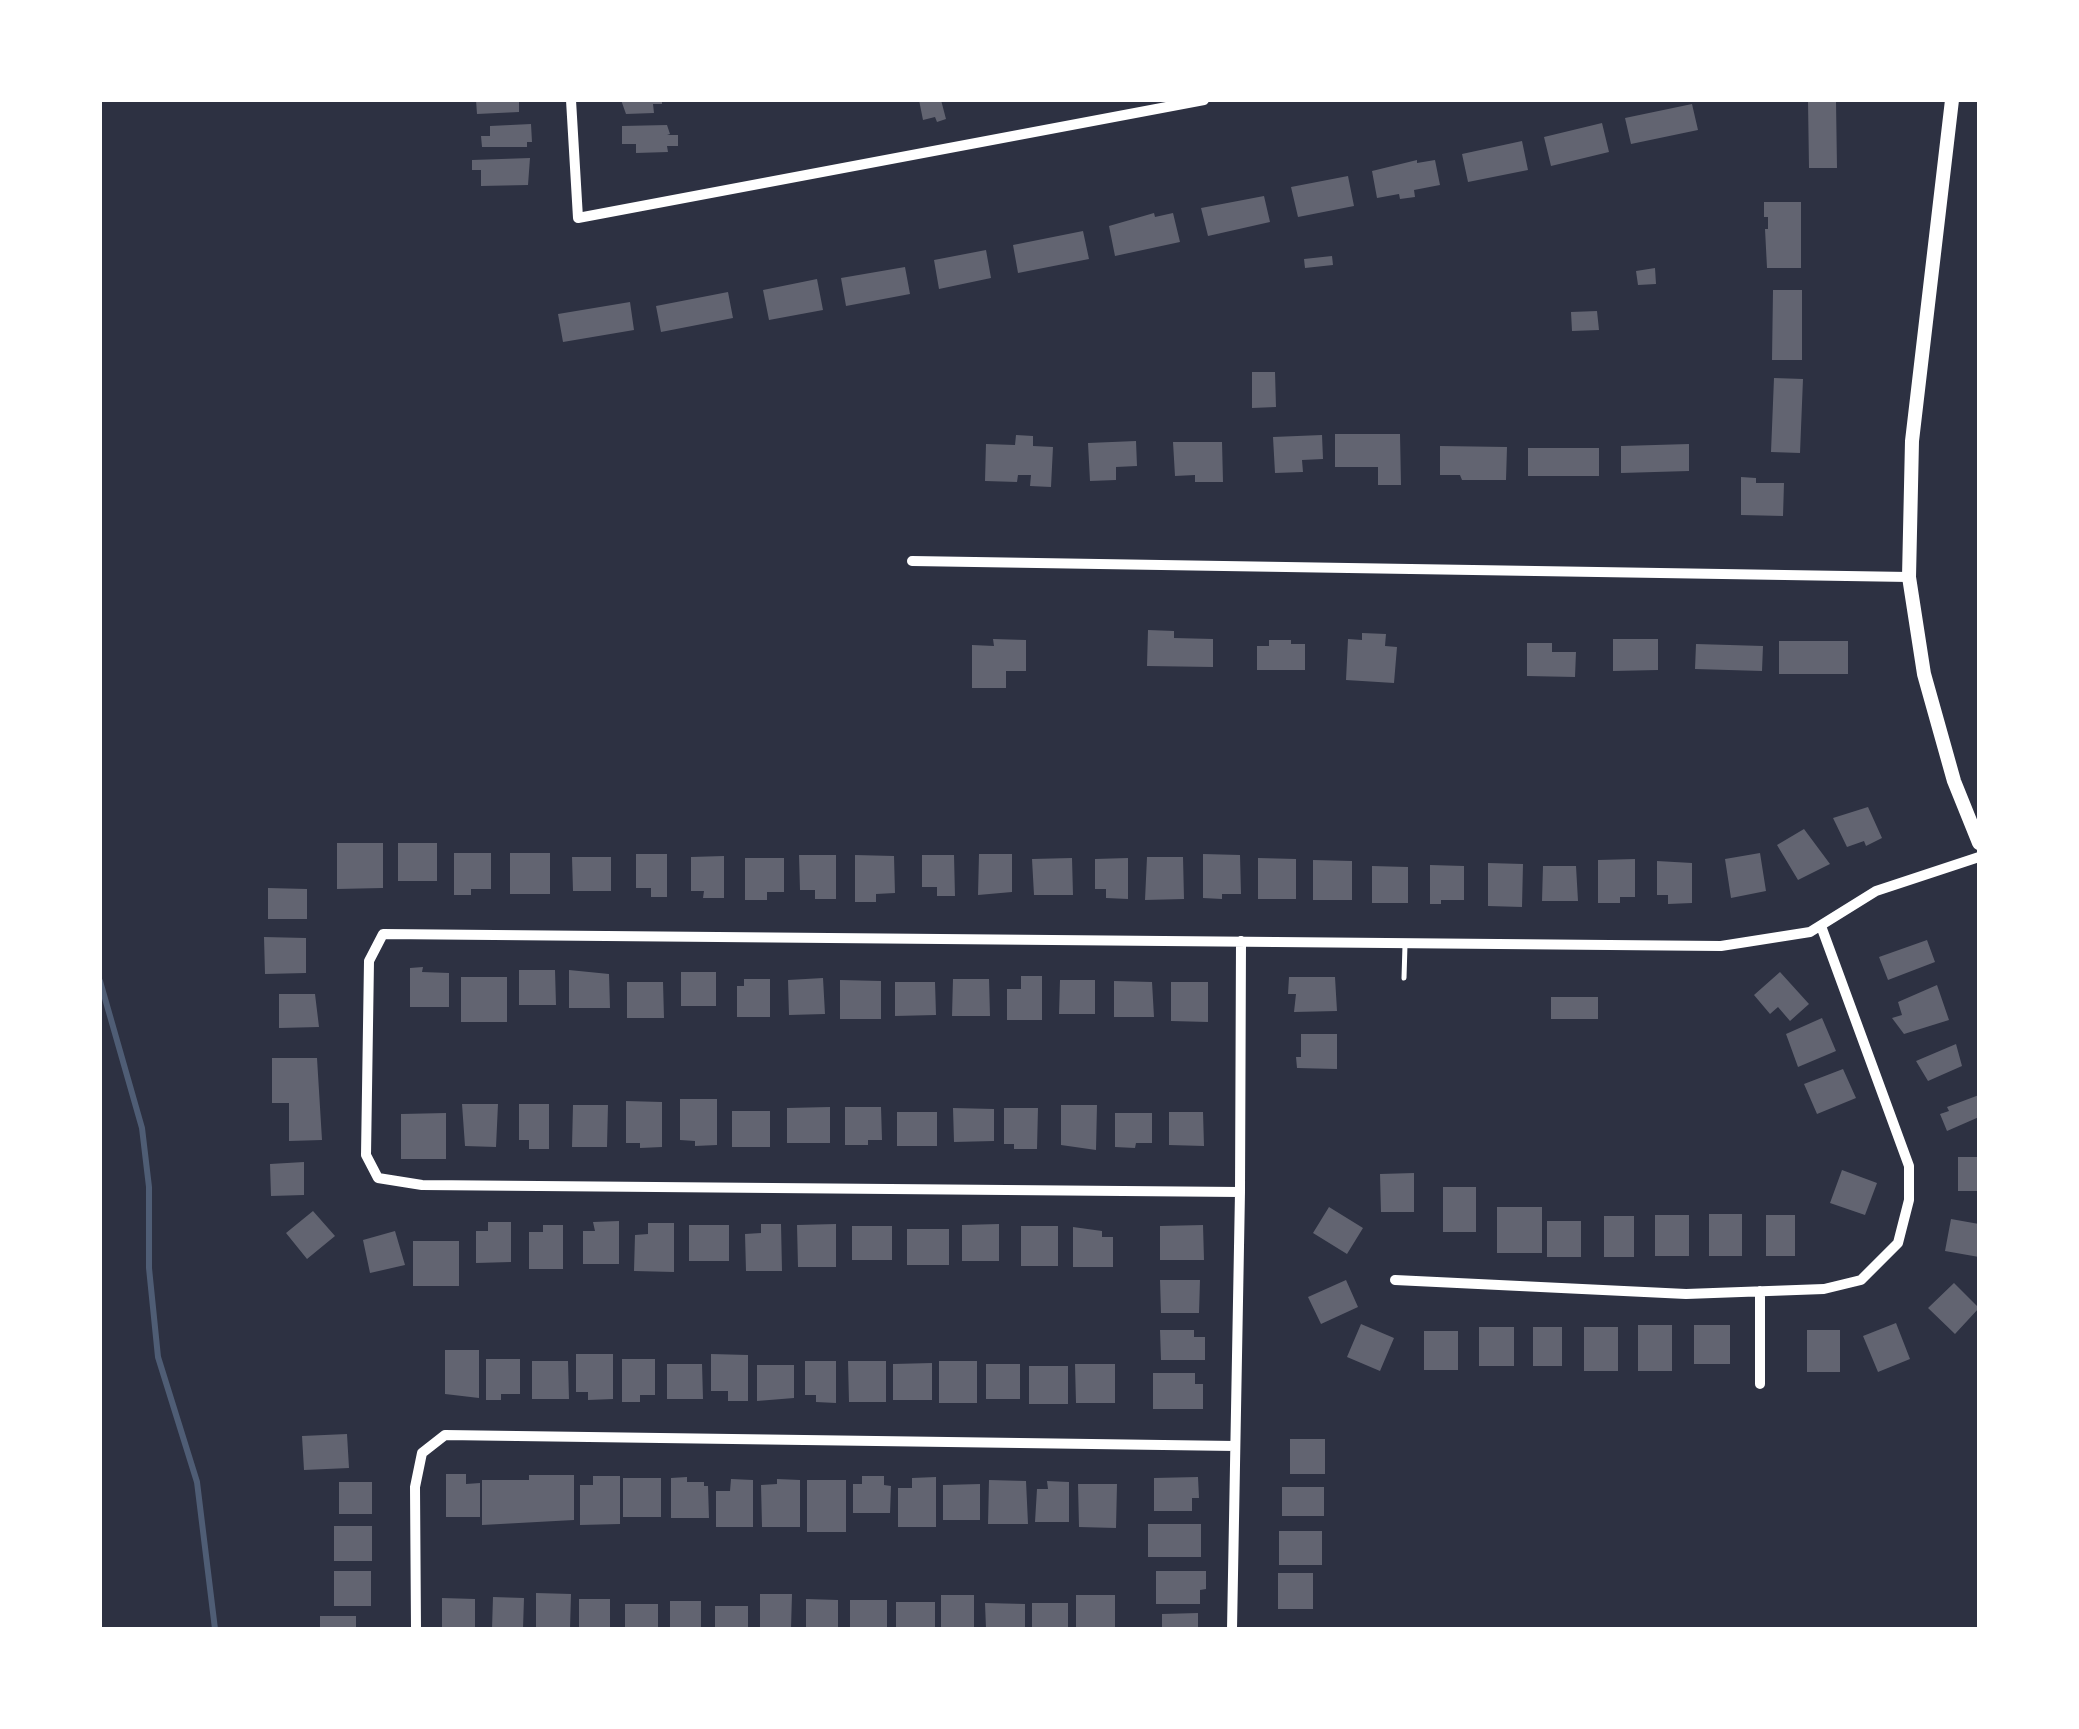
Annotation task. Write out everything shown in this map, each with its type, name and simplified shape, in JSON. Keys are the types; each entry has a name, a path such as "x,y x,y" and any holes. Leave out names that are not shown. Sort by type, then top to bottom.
{"street":[{"path":"571,100 578,218 1204,100"},
{"path":"1952,100 1912,441 1908,576 1924,674 1954,781 1979,843"},
{"path":"912,562 1908,576"},
{"path":"1240,1192 422,1185 378,1178 366,1154 368,961 382,934 1720,946 1810,932 1876,891 1979,857"},
{"path":"1395,1280 1686,1294 1824,1289 1861,1280 1898,1243 1909,1200 1909,1166 1821,926"},
{"path":"1232,1629 1241,941"},
{"path":"1760,1291 1760,1384"},
{"path":"416,1629 415,1487 422,1453 444,1435 1235,1446"}],"lane":[{"path":"1404,942 1404,978"}],"building":[{"path":"476,100 519,100 519,112 477,114"},
{"path":"621,100 662,100 662,104 653,104 654,113 626,114"},
{"path":"919,100 941,100 946,119 923,120"},
{"path":"1808,101 1836,101 1837,168 1809,168"},
{"path":"1692,104 1698,130 1631,144 1625,118"},
{"path":"1602,123 1609,152 1551,166 1544,137"},
{"path":"531,124 532,142 527,142 527,147 482,147 481,136 490,136 490,126"},
{"path":"667,125 667,135 678,135 678,146 667,146 668,152 636,153 636,144 622,144 622,126"},
{"path":"1522,141 1528,170 1468,182 1462,154"},
{"path":"530,158 528,185 481,186 481,170 472,170 472,160"},
{"path":"1417,160 1435,160 1440,185 1414,190 1415,197 1400,199 1399,194 1377,198 1372,171"},
{"path":"1348,176 1354,206 1298,217 1291,187"},
{"path":"1264,196 1270,222 1208,236 1201,208"},
{"path":"1764,202 1801,202 1801,268 1767,268 1768,217 1764,217"},
{"path":"1154,213 1155,217 1173,213 1180,242 1115,256 1109,226"},
{"path":"1083,231 1089,259 1018,273 1013,245"},
{"path":"986,250 991,278 939,289 934,260"},
{"path":"1332,256 1333,265 1305,268 1304,259"},
{"path":"905,267 910,294 846,306 841,278"},
{"path":"1655,268 1656,284 1638,285 1636,271"},
{"path":"817,279 823,310 769,320 763,290"},
{"path":"1773,290 1802,290 1802,360 1772,360"},
{"path":"728,292 733,318 661,332 656,306"},
{"path":"630,302 634,330 563,342 558,314"},
{"path":"1597,311 1599,330 1572,331 1571,312"},
{"path":"1252,372 1275,372 1276,407 1252,408"},
{"path":"1774,378 1803,379 1800,453 1771,452"},
{"path":"1335,434 1400,434 1401,485 1378,485 1378,467 1335,467"},
{"path":"1016,435 1033,436 1033,446 1053,447 1051,487 1030,486 1031,475 1018,475 1017,482 985,481 986,444 1015,445"},
{"path":"1322,435 1323,459 1302,460 1303,472 1275,473 1273,437"},
{"path":"1136,441 1137,466 1116,467 1116,480 1090,481 1088,443"},
{"path":"1173,442 1222,442 1223,482 1195,482 1195,475 1175,476"},
{"path":"1689,444 1689,471 1621,473 1621,446"},
{"path":"1440,446 1507,447 1506,480 1462,480 1460,475 1440,475"},
{"path":"1528,448 1599,448 1599,476 1528,476"},
{"path":"1741,477 1756,478 1756,483 1784,483 1783,516 1741,515"},
{"path":"1148,630 1174,631 1174,638 1213,639 1213,667 1147,666"},
{"path":"1362,633 1386,634 1385,646 1397,647 1394,683 1346,680 1348,639 1362,640"},
{"path":"993,639 1026,640 1026,671 1006,671 1006,688 972,688 972,645 994,646"},
{"path":"1613,639 1658,639 1658,670 1613,671"},
{"path":"1269,640 1305,644 1305,670 1257,670 1257,646 1269,646"},
{"path":"1779,641 1848,641 1848,674 1779,674"},
{"path":"1527,643 1552,643 1552,652 1576,652 1575,677 1527,676"},
{"path":"1696,644 1763,646 1762,671 1695,669"},
{"path":"1868,807 1882,838 1866,846 1864,841 1847,847 1833,818"},
{"path":"1804,829 1830,864 1798,880 1777,845"},
{"path":"337,843 383,843 383,888 337,889"},
{"path":"398,843 437,843 437,881 398,881"},
{"path":"454,853 491,853 491,889 471,889 471,895 454,895"},
{"path":"510,853 550,853 550,894 510,894"},
{"path":"1760,853 1766,891 1731,898 1725,859"},
{"path":"636,854 667,854 667,897 651,897 651,888 636,888"},
{"path":"979,854 1012,854 1012,892 978,895"},
{"path":"1203,854 1240,855 1241,894 1203,898"},
{"path":"799,855 836,855 836,899 815,899 815,890 800,890"},
{"path":"855,855 894,856 895,893 876,894 876,902 855,902"},
{"path":"922,855 954,855 955,896 937,896 937,887 922,887"},
{"path":"724,856 724,898 703,898 704,891 691,891 691,857"},
{"path":"572,857 611,857 611,891 573,891"},
{"path":"1147,857 1183,857 1184,899 1145,900"},
{"path":"745,858 784,858 784,892 767,892 767,900 745,900"},
{"path":"1072,858 1073,895 1034,895 1032,859"},
{"path":"1128,858 1128,899 1106,898 1106,889 1095,889 1095,859"},
{"path":"1258,858 1296,859 1296,899 1258,899"},
{"path":"1635,859 1635,897 1620,897 1620,903 1598,903 1598,860"},
{"path":"1313,860 1352,861 1352,900 1313,900"},
{"path":"1657,861 1692,863 1692,903 1668,904 1668,895 1657,895"},
{"path":"1488,863 1523,864 1522,907 1488,906"},
{"path":"1430,865 1464,866 1464,900 1430,904"},
{"path":"1372,866 1408,867 1408,903 1372,903"},
{"path":"1543,866 1576,866 1578,901 1542,901"},
{"path":"268,888 307,889 307,919 268,919"},
{"path":"264,937 306,938 306,973 265,974"},
{"path":"1927,940 1935,962 1888,980 1879,957"},
{"path":"423,967 422,972 449,973 449,1007 410,1007 410,968"},
{"path":"519,970 555,970 556,1005 519,1005"},
{"path":"569,970 609,974 610,1008 569,1008"},
{"path":"681,972 716,972 716,1006 681,1006"},
{"path":"1780,972 1809,1004 1790,1021 1778,1007 1770,1014 1754,995"},
{"path":"1021,976 1042,976 1042,1020 1007,1020 1007,989 1021,989"},
{"path":"461,977 507,977 507,1022 461,1022"},
{"path":"1289,977 1335,977 1337,1011 1294,1012 1296,994 1288,994"},
{"path":"823,978 825,1014 789,1015 788,980"},
{"path":"744,979 770,979 770,1017 737,1017 737,986 744,986"},
{"path":"953,979 989,979 990,1016 952,1016"},
{"path":"840,980 881,981 881,1019 840,1019"},
{"path":"1060,980 1095,980 1095,1014 1059,1014"},
{"path":"1114,981 1152,982 1154,1017 1114,1017"},
{"path":"627,982 663,982 664,1018 627,1018"},
{"path":"895,982 935,982 936,1015 895,1016"},
{"path":"1171,982 1208,982 1208,1022 1171,1021"},
{"path":"1937,985 1949,1020 1904,1034 1892,1018 1902,1015 1898,1002"},
{"path":"279,994 315,994 319,1027 279,1028"},
{"path":"1551,997 1598,997 1598,1019 1551,1019"},
{"path":"1822,1018 1836,1051 1798,1067 1786,1034"},
{"path":"1301,1034 1337,1034 1337,1069 1297,1068"},
{"path":"1956,1044 1962,1066 1928,1081 1916,1061"},
{"path":"272,1058 317,1058 322,1140 289,1141 289,1103 272,1103"},
{"path":"1843,1069 1856,1098 1817,1114 1804,1084"},
{"path":"1979,1095 1979,1117 1947,1131 1940,1114 1949,1111 1947,1107"},
{"path":"680,1099 717,1099 717,1145 695,1146 695,1141 680,1140"},
{"path":"626,1101 662,1102 662,1147 640,1148 640,1143 626,1143"},
{"path":"462,1104 498,1104 496,1147 465,1146"},
{"path":"519,1104 549,1104 549,1149 529,1149 529,1140 519,1140"},
{"path":"573,1105 608,1105 607,1147 572,1147"},
{"path":"1061,1105 1097,1105 1096,1150 1061,1145"},
{"path":"830,1107 830,1143 787,1143 787,1108"},
{"path":"845,1107 881,1107 882,1140 868,1140 868,1145 845,1145"},
{"path":"953,1108 994,1109 994,1141 954,1142"},
{"path":"1004,1108 1038,1108 1037,1149 1014,1149 1014,1144 1004,1144"},
{"path":"732,1111 770,1111 770,1147 732,1147"},
{"path":"897,1112 937,1112 937,1146 897,1146"},
{"path":"1169,1112 1203,1112 1204,1146 1169,1145"},
{"path":"446,1113 446,1159 401,1159 401,1114"},
{"path":"1115,1113 1152,1113 1152,1143 1136,1143 1135,1148 1115,1147"},
{"path":"1958,1157 1979,1157 1979,1191 1958,1191"},
{"path":"304,1162 304,1195 271,1196 270,1164"},
{"path":"1842,1170 1877,1183 1865,1215 1830,1203"},
{"path":"1414,1173 1414,1212 1381,1212 1380,1174"},
{"path":"1443,1187 1476,1187 1476,1232 1443,1232"},
{"path":"1329,1207 1363,1228 1347,1254 1313,1233"},
{"path":"1497,1207 1542,1207 1542,1253 1497,1253"},
{"path":"313,1211 335,1236 307,1259 286,1233"},
{"path":"1709,1214 1742,1214 1742,1256 1709,1256"},
{"path":"1655,1215 1689,1215 1689,1256 1655,1256"},
{"path":"1766,1215 1795,1215 1795,1256 1766,1256"},
{"path":"1604,1216 1634,1216 1634,1257 1604,1257"},
{"path":"1951,1219 1979,1224 1979,1257 1945,1251"},
{"path":"619,1221 619,1264 583,1264 583,1231 595,1231 593,1222"},
{"path":"1547,1221 1581,1221 1581,1257 1547,1257"},
{"path":"488,1222 511,1222 511,1262 476,1263 476,1231 488,1231"},
{"path":"648,1223 674,1223 674,1272 634,1271 635,1235 648,1234"},
{"path":"761,1224 781,1224 782,1271 746,1271 745,1234 761,1233"},
{"path":"836,1224 836,1267 798,1267 797,1225"},
{"path":"999,1224 999,1261 962,1261 962,1225"},
{"path":"543,1225 563,1225 563,1269 529,1269 529,1232 543,1232"},
{"path":"689,1225 729,1225 729,1261 689,1261"},
{"path":"1203,1225 1204,1260 1160,1260 1160,1226"},
{"path":"852,1226 892,1226 892,1260 852,1260"},
{"path":"1021,1226 1058,1226 1058,1266 1021,1266"},
{"path":"1073,1227 1102,1231 1102,1237 1113,1237 1113,1267 1073,1267"},
{"path":"907,1229 949,1229 949,1265 907,1265"},
{"path":"395,1231 405,1265 370,1273 363,1240"},
{"path":"413,1241 459,1241 459,1286 413,1286"},
{"path":"1160,1280 1200,1280 1199,1313 1161,1313"},
{"path":"1346,1280 1358,1307 1321,1324 1308,1297"},
{"path":"1954,1283 1979,1308 1955,1334 1928,1308"},
{"path":"1896,1323 1910,1359 1878,1372 1863,1336"},
{"path":"1361,1324 1394,1338 1380,1371 1347,1357"},
{"path":"1638,1325 1672,1325 1672,1371 1638,1371"},
{"path":"1694,1325 1730,1325 1730,1364 1694,1364"},
{"path":"1479,1327 1514,1327 1514,1366 1479,1366"},
{"path":"1533,1327 1562,1327 1562,1366 1533,1366"},
{"path":"1584,1327 1618,1327 1618,1371 1584,1371"},
{"path":"1160,1330 1194,1330 1194,1337 1205,1337 1205,1360 1161,1360"},
{"path":"1807,1330 1840,1330 1840,1372 1807,1372"},
{"path":"1424,1331 1458,1331 1458,1370 1424,1370"},
{"path":"445,1350 479,1350 479,1398 445,1394"},
{"path":"576,1354 613,1354 613,1399 588,1400 588,1392 576,1392"},
{"path":"711,1354 748,1355 748,1401 728,1401 728,1391 711,1391"},
{"path":"486,1359 520,1359 520,1394 501,1394 501,1400 486,1400"},
{"path":"622,1359 655,1359 655,1395 640,1395 640,1402 622,1402"},
{"path":"532,1361 568,1361 569,1399 532,1399"},
{"path":"805,1361 836,1361 836,1403 816,1402 816,1395 805,1395"},
{"path":"848,1361 886,1361 886,1402 849,1402"},
{"path":"939,1361 977,1361 977,1403 939,1403"},
{"path":"932,1363 932,1400 893,1400 893,1364"},
{"path":"667,1364 702,1364 703,1399 667,1399"},
{"path":"986,1364 1020,1364 1020,1399 986,1399"},
{"path":"1075,1364 1115,1364 1115,1403 1076,1403"},
{"path":"757,1365 794,1365 794,1398 757,1401"},
{"path":"1029,1366 1068,1366 1068,1404 1029,1404"},
{"path":"1153,1373 1195,1373 1195,1384 1203,1384 1203,1409 1153,1409"},
{"path":"347,1434 349,1468 304,1470 302,1436"},
{"path":"1290,1439 1325,1439 1325,1474 1290,1474"},
{"path":"446,1474 466,1474 466,1484 480,1483 480,1517 446,1517"},
{"path":"529,1475 574,1475 574,1520 482,1525 482,1480 529,1480"},
{"path":"593,1476 620,1476 620,1524 580,1525 580,1485 593,1485"},
{"path":"862,1476 884,1476 884,1485 891,1486 890,1513 853,1513 853,1484 862,1484"},
{"path":"687,1477 687,1482 704,1482 708,1486 709,1518 671,1518 671,1478"},
{"path":"936,1477 936,1527 898,1527 898,1488 912,1488 912,1478"},
{"path":"1198,1477 1199,1498 1192,1498 1192,1511 1154,1511 1154,1478"},
{"path":"623,1478 661,1478 661,1517 623,1517"},
{"path":"731,1479 753,1480 753,1527 716,1527 716,1491 730,1491"},
{"path":"777,1479 800,1480 800,1527 762,1527 761,1485 777,1484"},
{"path":"807,1480 846,1480 846,1532 807,1532"},
{"path":"989,1480 1026,1481 1028,1524 988,1524"},
{"path":"1047,1481 1069,1482 1069,1522 1035,1522 1037,1489 1048,1489"},
{"path":"339,1482 372,1482 372,1514 339,1514"},
{"path":"980,1484 980,1520 943,1520 943,1485"},
{"path":"1078,1484 1117,1484 1116,1528 1079,1527"},
{"path":"1282,1487 1324,1487 1324,1516 1282,1516"},
{"path":"1148,1524 1201,1524 1201,1557 1148,1557"},
{"path":"334,1526 372,1526 372,1561 334,1561"},
{"path":"1279,1531 1322,1531 1322,1565 1279,1565"},
{"path":"334,1571 371,1571 371,1606 334,1606"},
{"path":"1156,1571 1206,1571 1206,1589 1200,1590 1200,1604 1156,1604"},
{"path":"1278,1573 1313,1573 1313,1609 1278,1609"},
{"path":"536,1593 571,1594 570,1629 536,1629"},
{"path":"760,1594 792,1594 791,1629 760,1629"},
{"path":"941,1595 974,1595 974,1629 941,1629"},
{"path":"1076,1595 1115,1595 1115,1629 1076,1629"},
{"path":"493,1597 524,1598 523,1629 492,1629"},
{"path":"442,1598 475,1599 475,1629 442,1629"},
{"path":"579,1599 610,1599 610,1629 579,1629"},
{"path":"806,1599 838,1600 838,1629 806,1629"},
{"path":"850,1600 887,1600 887,1629 850,1629"},
{"path":"670,1601 701,1601 701,1629 670,1629"},
{"path":"896,1602 935,1602 935,1629 896,1629"},
{"path":"985,1603 1025,1604 1025,1629 986,1629"},
{"path":"1032,1603 1068,1603 1068,1629 1032,1629"},
{"path":"625,1604 658,1604 658,1629 625,1629"},
{"path":"715,1606 748,1606 748,1629 715,1629"},
{"path":"1198,1613 1198,1629 1162,1629 1162,1614"},
{"path":"320,1616 356,1616 356,1629 320,1629"}],"waterway":[{"path":"100,981 142,1128 158,1357 197,1482 215,1629"}]}
